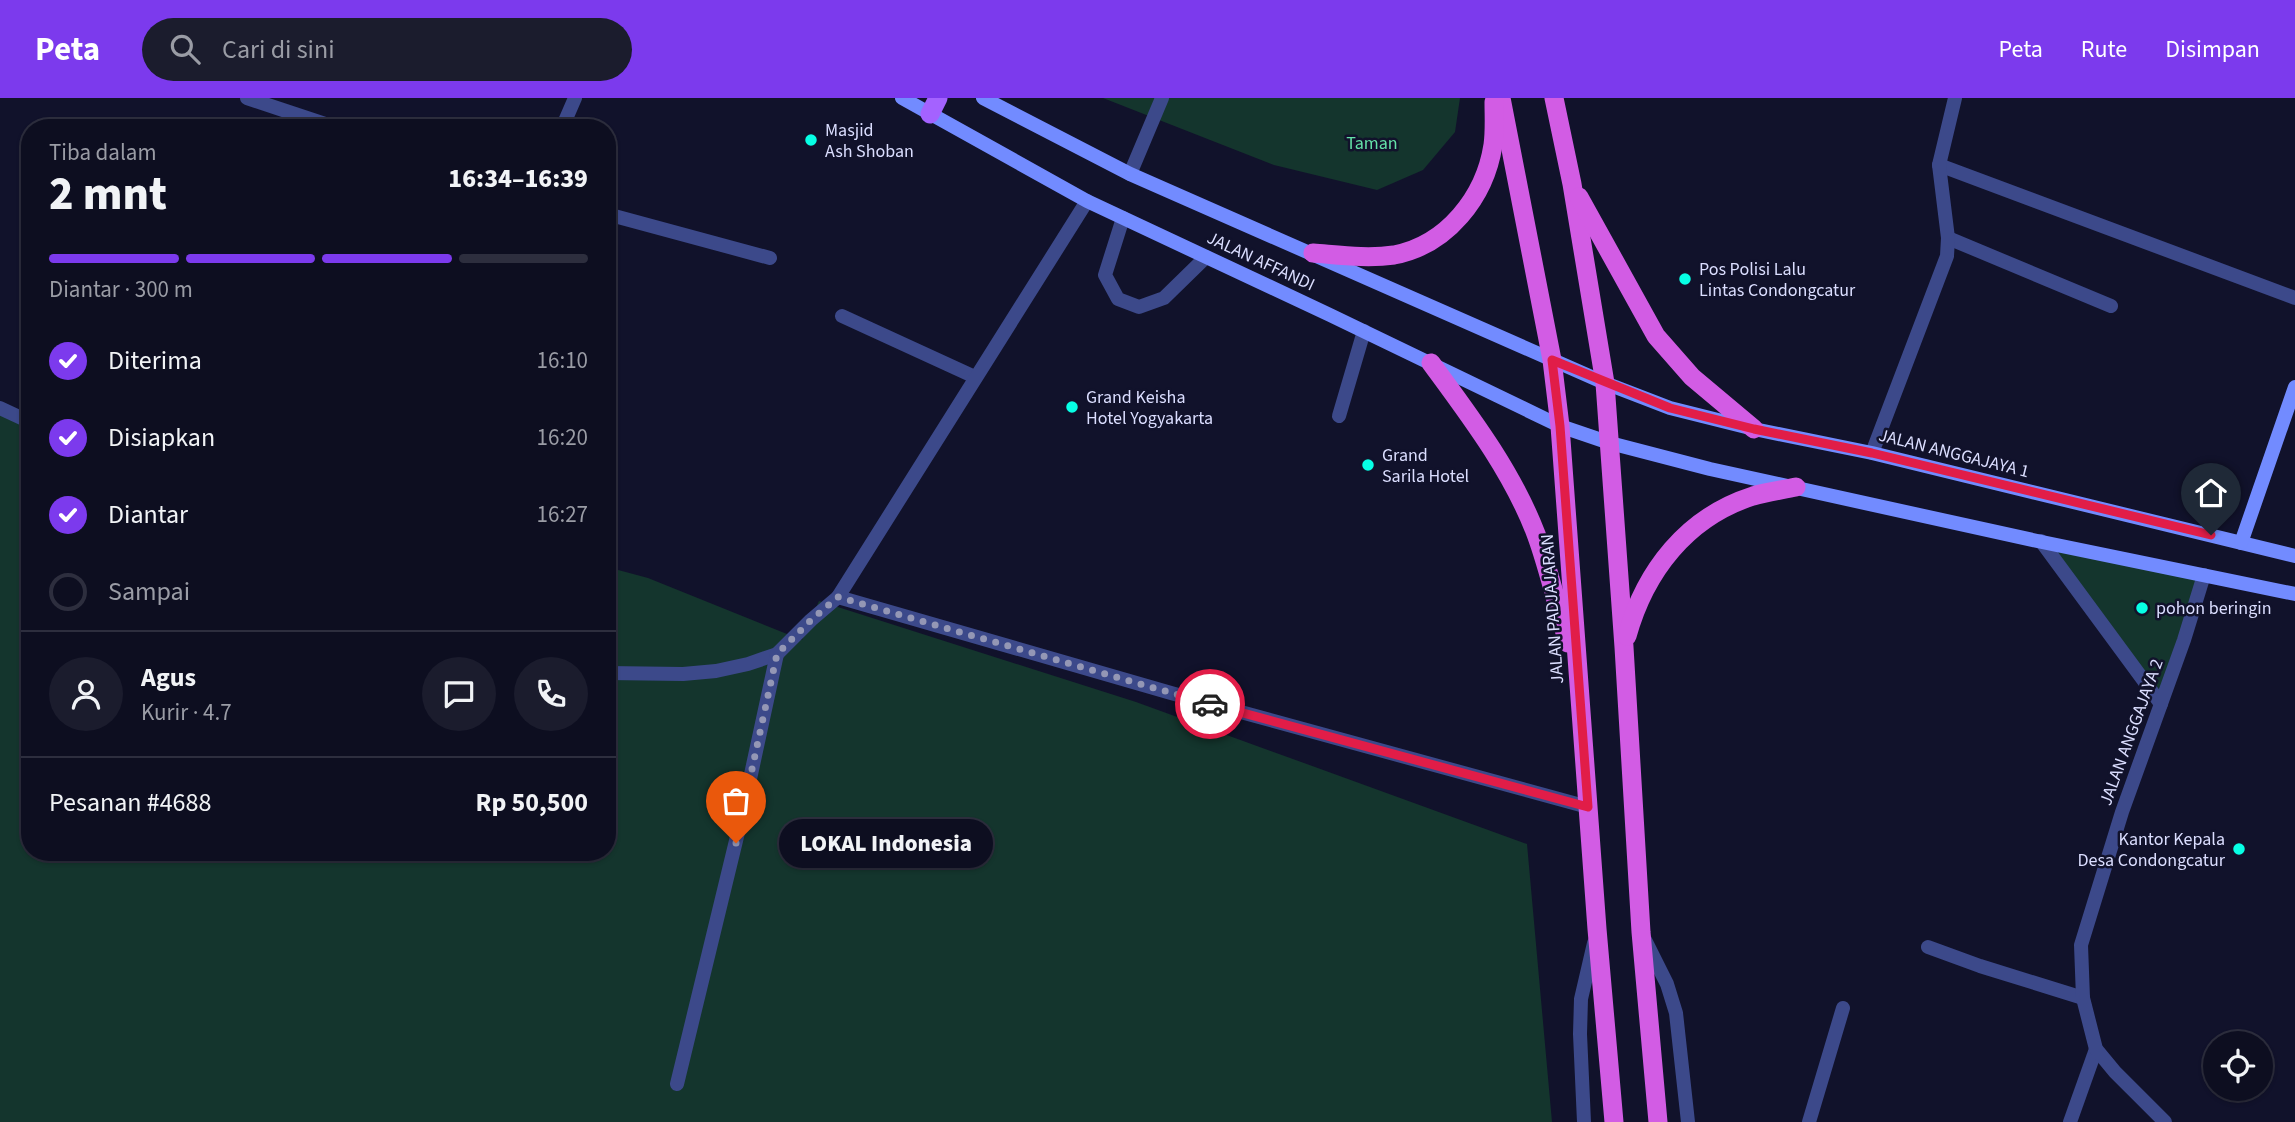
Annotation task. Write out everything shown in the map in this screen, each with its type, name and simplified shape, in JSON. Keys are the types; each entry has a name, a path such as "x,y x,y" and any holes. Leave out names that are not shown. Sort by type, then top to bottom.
{"highway":[{"path":"1313,253 1372,257 1394,255 1419,248 1436,239 1458,220 1473,200 1486,172 1493,145 1494,98"},
{"name":"JALAN PADJAJARAN","path":"1501,98 1552,360 1560,426 1614,1122"},
{"path":"1554,98 1572,184 1605,383 1625,647 1641,932 1658,1122"},
{"path":"1572,184 1656,336 1692,377 1754,429"},
{"path":"1431,363 1487,440 1535,533 1578,678"},
{"path":"1625,647 1633,615 1649,582 1682,537 1704,519 1730,505 1755,496 1796,487"}],"main road":[{"name":"JALAN AFFANDI","path":"902,98 934,106 1087,201 1560,426 1610,443"},
{"name":"JALAN AFFANDI","path":"983,98 1130,174 1605,383"},
{"name":"JALAN ANGGAJAYA 1","path":"1605,383 1670,408 1754,429 1872,453 2295,556"},
{"path":"2241,543 2295,387"},
{"path":"1610,443 1796,487 2295,594"}],"street":[{"path":"247,98 310,119"},
{"path":"566,119 575,98"},
{"path":"1130,174 1162,98"},
{"path":"1872,453 1947,256 1948,238 1939,165 1955,98"},
{"path":"1939,165 2295,298"},
{"path":"616,673 716,671 777,654 838,597 1087,201"},
{"path":"616,216 770,258"},
{"path":"1124,218 1105,275 1118,299 1139,307 1164,298 1206,257"},
{"path":"1948,238 2111,306"},
{"path":"842,316 975,377"},
{"path":"1339,416 1364,331"},
{"path":"0,408 21,418"},
{"path":"2041,541 2161,704"},
{"name":"JALAN ANGGAJAYA 2","path":"2165,1122 2096,1049 2083,999 2081,944 2122,812 2184,640 2204,575"},
{"path":"838,597 1184,697 1588,807"},
{"path":"677,1084 742,816 777,654"},
{"path":"1584,1122 1581,999 1597,929"},
{"path":"1641,932 1667,984 1676,1013 1688,1122"},
{"path":"1928,947 2083,999"},
{"path":"1809,1122 1843,1008"},
{"path":"2070,1122 2096,1049"}],"green space":[{"name":"Taman","path":"1103,98 1460,98 1455,132 1423,170 1377,190 1274,165"},
{"path":"0,408 21,414 21,861 616,861 616,569 648,578 802,640 819,601 1136,702 1527,844 1552,1122 0,1122"},
{"name":"pohon beringin","path":"2042,542 2204,575 2161,704"}],"way so far":[{"path":"736,843 777,654 838,597 1210,704"}],"place":[{"name":"Masjid Ash Shoban","path":"811,140"},
{"name":"Pos Polisi Lalu Lintas Condongcatur","path":"1685,279"},
{"name":"Grand Keisha Hotel Yogyakarta","path":"1072,407"},
{"name":"Grand Sarila Hotel","path":"1368,465"},
{"name":"pohon beringin","path":"2142,608"},
{"name":"LOKAL Indonesia","path":"736,843"},
{"name":"Kantor Kepala Desa Condongcatur","path":"2239,849"}],"route":[{"path":"1210,704 1588,807 1560,426 1552,360 1670,408 1754,429 1872,453 2211,535"}]}
